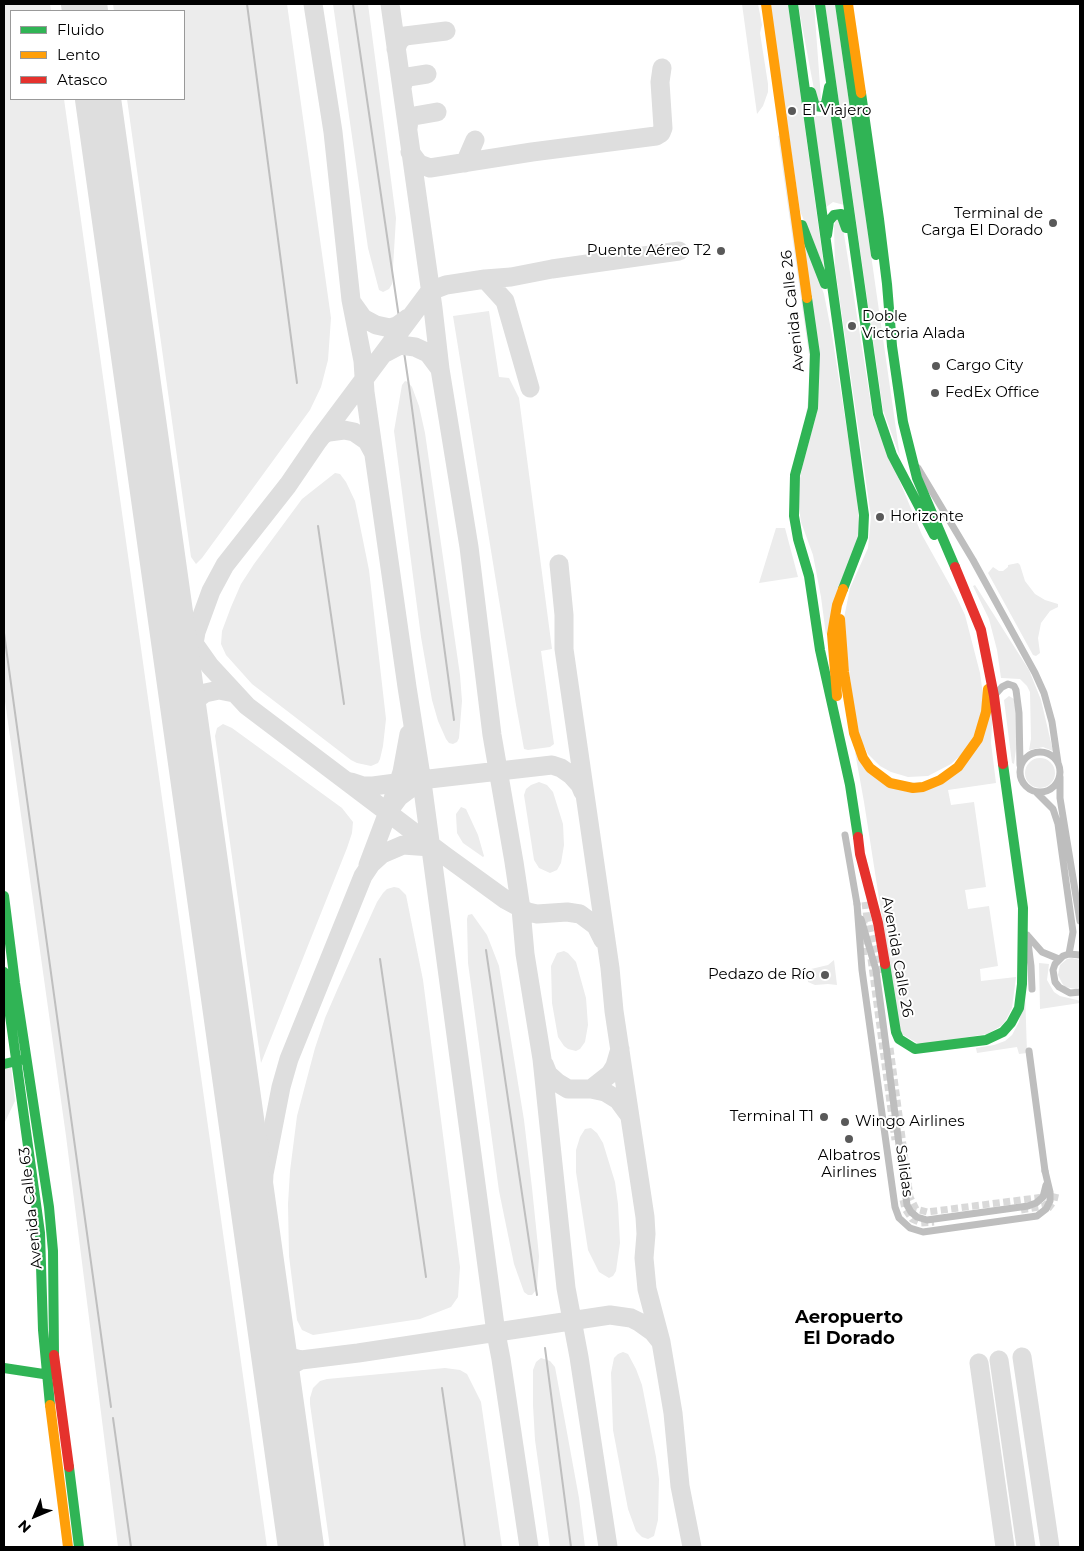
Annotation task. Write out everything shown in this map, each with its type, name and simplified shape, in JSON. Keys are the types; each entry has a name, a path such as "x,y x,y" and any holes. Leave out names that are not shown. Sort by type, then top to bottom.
{"main road":[{"name":"Avenida Calle 26","path":"766,4 816,369 812,413 795,475 794,516 798,539 809,576 820,650 850,785 860,854 878,923 896,1032 902,1042 909,1047 921,1049 994,1038 1008,1027 1015,1017 1021,996 1023,908 994,696 981,630 970,600 917,478 910,455 899,402 882,242 848,4"},
{"name":"Avenida Calle 26","path":"793,4 864,515 860,547 835,612 833,628 839,730"},
{"name":"Avenida Calle 26","path":"820,4 880,424 900,470 970,600"},
{"name":"Avenida Calle 26","path":"840,4 869,209 892,346"},
{"path":"796,27 813,100 818,108 826,103 830,74"},
{"path":"796,212 820,270 836,322"},
{"path":"826,246 830,218 841,214 856,263"},
{"path":"842,592 840,634 854,733 863,758 870,768 890,783 913,788 932,784 949,774 966,758 978,740 986,712 988,660"},
{"name":"Avenida Calle 63","path":"4,896 8,983 51,1224 53,1257 51,1375 68,1547"},
{"name":"Avenida Calle 63","path":"4,972 8,983"},
{"path":"4,1064 21,1060"},
{"path":"4,1368 51,1375"},
{"name":"Avenida Calle 63","path":"51,1375 79,1547"}],"street":[{"name":"Avenida Calle 26","path":"910,455 972,560 1035,673 1044,693 1052,722 1058,763"},
{"path":"994,696 1002,687 1008,684 1014,686 1020,713 1021,780 1053,809 1058,824 1073,932 1068,954"},
{"path":"1020,766 1028,755 1041,752 1048,754 1058,763 1060,770 1060,798 1080,921"},
{"path":"1037,793 1043,793 1054,787 1060,777"},
{"name":"Salidas","path":"845,835 857,904 862,970 894,1207 899,1218 910,1228 924,1232 1037,1216 1046,1210 1050,1200 1050,1192 1045,1171 1029,1051"},
{"name":"Salidas","path":"857,904 876,970 907,1205 911,1212 917,1217 927,1220 1032,1205 1038,1202 1044,1194 1045,1171"},
{"path":"1023,908 1031,966 1032,989"},
{"path":"1027,935 1042,952 1059,959"},
{"path":"1079,994 1064,991 1055,982 1053,970 1059,959 1068,954 1080,955"}],"shaded area":[{"path":"4,4 50,4 51,10 10,10 10,100 64,100 267,1547 118,1547 66,1136 4,694"},
{"path":"113,4 287,4 331,318 328,360 321,387 310,410 196,564 191,557 127,100 185,100 185,10 114,10"},
{"path":"333,4 368,4 396,218 392,284 389,289 383,292 379,290 368,248"},
{"path":"742,4 758,4 762,25 760,33 768,92 763,106 757,114"},
{"path":"770,4 788,4 824,267 800,211"},
{"path":"798,4 814,4 821,99 819,102 816,100"},
{"path":"825,4 835,4 900,457 883,410"},
{"path":"831,110 844,205 833,202 825,208 812,111 817,116 822,116"},
{"path":"781,135 812,355 812,386 805,422 810,387 809,355 778,136"},
{"path":"836,220 840,220 843,228 873,417 922,535 965,615 980,673 984,702 975,735 962,754 951,764 928,776 908,777 891,772 880,766 868,754 857,732 843,623 850,588 868,548 871,517 835,267 834,226"},
{"path":"804,242 824,294 832,335 856,488 860,533 826,635 813,555 801,522 797,495 817,412"},
{"path":"489,311 499,377 509,378 519,398 552,649 541,651 554,744 550,747 528,750 524,749 516,705 453,316"},
{"path":"405,381 412,387 419,406 425,433 460,675 462,701 459,738 453,744 449,743 446,739 438,721 432,700 421,637 394,431 402,385"},
{"path":"335,473 340,474 346,482 355,501 369,570 386,719 380,759 378,763 371,766 351,760 252,684 226,655 221,644 222,631 231,607 241,584 254,564 302,499"},
{"path":"776,528 785,528 798,577 759,583"},
{"path":"1018,563 1025,581 1035,594 1045,600 1058,604 1058,607 1050,611 1041,623 1038,638 1040,653 1036,656 1033,655 988,573 993,567 1003,571 1008,565"},
{"path":"975,585 1029,670 1041,700 1053,751 1043,747 1029,750 1031,739 1030,692 1020,679 1001,678 997,650 989,619 973,586"},
{"path":"1009,696 1014,699 1016,712 1017,742 1014,764 1012,763 1004,700"},
{"path":"993,707 991,743 996,783 948,790 951,805 974,802 986,887 965,890 968,909 989,906 998,966 980,969 981,981 1016,977 1012,1008 1001,1026 987,1034 924,1044 917,1043 900,1033 855,752 884,783 945,782 961,771"},
{"path":"223,724 232,728 342,808 353,822 347,848 261,1063 215,736 217,728"},
{"path":"1040,758 1046,759 1054,767 1054,779 1046,787 1040,788 1034,787 1026,779 1025,773 1026,767 1034,759"},
{"path":"539,782 547,785 553,792 563,824 564,845 561,863 557,870 550,873 539,868 534,860 524,795 526,789"},
{"path":"461,807 466,809 478,835 483,857 463,843 457,833 456,814"},
{"path":"399,888 406,895 423,980 460,1267 458,1297 451,1307 420,1319 313,1335 302,1330 297,1320 289,1256 288,1204 297,1116 325,1018 377,902 387,889"},
{"path":"472,914 487,935 499,966 524,1120 539,1256 537,1289 532,1295 524,1292 514,1264 499,1191 468,963 467,919 468,915"},
{"path":"564,951 576,962 586,998 588,1025 585,1042 576,1051 564,1046 558,1037 552,1003 551,966 557,953"},
{"path":"1067,959 1080,960 1080,987 1076,989 1065,987 1058,975 1060,965"},
{"path":"834,960 837,985 815,985 808,982 807,975 811,969 828,965"},
{"path":"1039,963 1049,964 1047,980 1054,992 1060,996 1080,1001 1080,1003 1040,1009"},
{"path":"1025,991 1027,1053 1019,1054 1017,1047 977,1053 976,1048 994,1045 1005,1041 1012,1035 1019,1022"},
{"path":"11,1066 15,1101 4,1124 4,1068"},
{"path":"591,1128 597,1133 603,1143 615,1182 618,1204 620,1243 616,1271 609,1278 599,1272 588,1250 576,1172 576,1150 580,1137 585,1129"},
{"path":"623,1352 628,1354 642,1385 659,1479 658,1520 654,1536 648,1539 642,1537 636,1531 628,1509 613,1430 611,1373 614,1358"},
{"path":"541,1358 550,1361 555,1367 579,1498 585,1547 550,1547 535,1440 533,1405 533,1370 536,1362"},
{"path":"445,1368 460,1370 467,1374 481,1402 502,1547 330,1547 310,1404 313,1388 320,1381 327,1379"}],"waterway":[{"path":"247,4 297,383"},
{"path":"353,4 409,386 454,720"},
{"path":"318,526 344,704"},
{"path":"4,633 111,1407"},
{"path":"486,950 537,1295"},
{"path":"380,959 426,1277"},
{"path":"545,1348 571,1547"},
{"path":"442,1388 465,1547"},
{"path":"113,1418 131,1547"}],"taxiway":[{"path":"313,4 333,132 351,300 363,361 365,392 422,782 496,1333 529,1547"},
{"path":"390,4 440,369 469,547 492,735 514,862 525,954 542,1059 566,1288 579,1357 608,1547"},
{"path":"396,49 399,41 405,36 446,31"},
{"path":"410,152 419,164 430,168 532,152 656,136 661,133 663,128 660,82 662,68"},
{"path":"402,87 408,77 427,74"},
{"path":"408,128 409,120 414,116 437,112"},
{"path":"465,163 475,140"},
{"path":"183,706 196,632 211,591 225,565 288,485 318,441 430,291 446,285 679,251"},
{"path":"485,279 505,301 530,388"},
{"path":"353,304 363,318 376,325 390,328 397,326 408,318"},
{"path":"383,354 400,345 415,347 428,353 440,369"},
{"path":"320,438 329,432 344,430 354,432 367,441 373,452"},
{"path":"162,560 193,642 210,666 247,706 506,900 528,912 537,914 567,912 580,914 596,926 603,940"},
{"path":"559,564 564,615 564,649 610,968 614,1011 645,1217 644,1258 647,1289 661,1342 673,1413 680,1486 692,1547"},
{"path":"184,716 193,702 205,693 219,690 234,693"},
{"path":"392,802 402,772 409,734"},
{"path":"368,865 388,812 399,797 415,785 429,779 552,765 561,768 571,775 580,785 583,792"},
{"path":"351,782 363,786 373,786 411,781"},
{"path":"264,1283 262,1211 264,1174 281,1087 289,1059 363,876 371,864 382,854 403,845 431,847"},
{"path":"591,1089 610,1074 615,1066 620,1049"},
{"path":"544,1064 548,1074 558,1083 568,1089 591,1089 605,1092 618,1100 629,1115"},
{"path":"272,1337 274,1342 289,1357 301,1360 610,1315 631,1318 639,1322 653,1332 661,1342"},
{"path":"1022,1357 1050,1547"},
{"path":"278,1384 279,1377 285,1368 301,1360"},
{"path":"999,1360 1026,1547"},
{"path":"979,1363 1005,1547"}],"runway":[{"path":"84,4 85,10"},
{"path":"98,100 301,1547"}],"tunnel":[{"path":"865,902 867,919"},
{"path":"864,914 864,955"},
{"path":"867,915 880,975"},
{"path":"871,959 895,1140"},
{"path":"890,1048 910,1197 916,1209 927,1212 1044,1197"},
{"path":"1048,1209 1054,1201 1056,1192"},
{"path":"903,1200 905,1209 912,1219 921,1223 934,1222"},
{"path":"1021,1210 1044,1206 1050,1201"}],"traffic: fast":[{"path":"793,4 864,515 863,537 843,589"},
{"path":"820,4 878,414 892,455 934,535"},
{"path":"840,4 876,255"},
{"path":"811,92 815,106 822,107 826,103 829,87"},
{"path":"861,93 879,219 892,346 903,422 917,478 955,567"},
{"path":"827,235 829,221 834,215 841,214 846,228"},
{"path":"802,225 825,284"},
{"path":"807,298 815,354 813,408 795,475 794,516 798,539 809,576 820,650 850,785 858,837"},
{"path":"885,964 896,1032 899,1039 915,1049 986,1040 1003,1032 1011,1023 1019,1008 1022,984 1023,908 1003,764"},
{"path":"4,896 15,983 49,1207 53,1251 54,1355"},
{"path":"4,972 40,1233 43,1330 50,1405"},
{"path":"4,1064 21,1060"},
{"path":"4,1368 50,1375"},
{"path":"69,1467 79,1547"}],"traffic: slow":[{"path":"766,4 807,298"},
{"path":"848,4 861,93"},
{"path":"837,696 832,634 837,605 843,589"},
{"path":"840,619 844,672 854,733 863,758 870,768 890,783 913,788 923,787 940,780 958,767 978,739 986,712 988,689"},
{"path":"50,1405 68,1547"}],"traffic: jam":[{"path":"955,567 981,630 994,696 1003,764"},
{"path":"858,837 860,854 878,923 885,964"},
{"path":"54,1355 69,1467"}],"place":[{"name":"El Viajero","path":"792,111"},
{"name":"Terminal de Carga El Dorado","path":"1053,223"},
{"name":"Puente Aéreo T2","path":"721,251"},
{"name":"Doble Victoria Alada","path":"852,326"},
{"name":"Cargo City","path":"936,366"},
{"name":"FedEx Office","path":"935,393"},
{"name":"Horizonte","path":"880,517"},
{"name":"Pedazo de Río","path":"825,975"},
{"name":"Terminal T1","path":"824,1117"},
{"name":"Wingo Airlines","path":"845,1122"},
{"name":"Albatros Airlines","path":"849,1139"}],"district":[{"name":"Aeropuerto El Dorado","path":"849,1328"}]}
